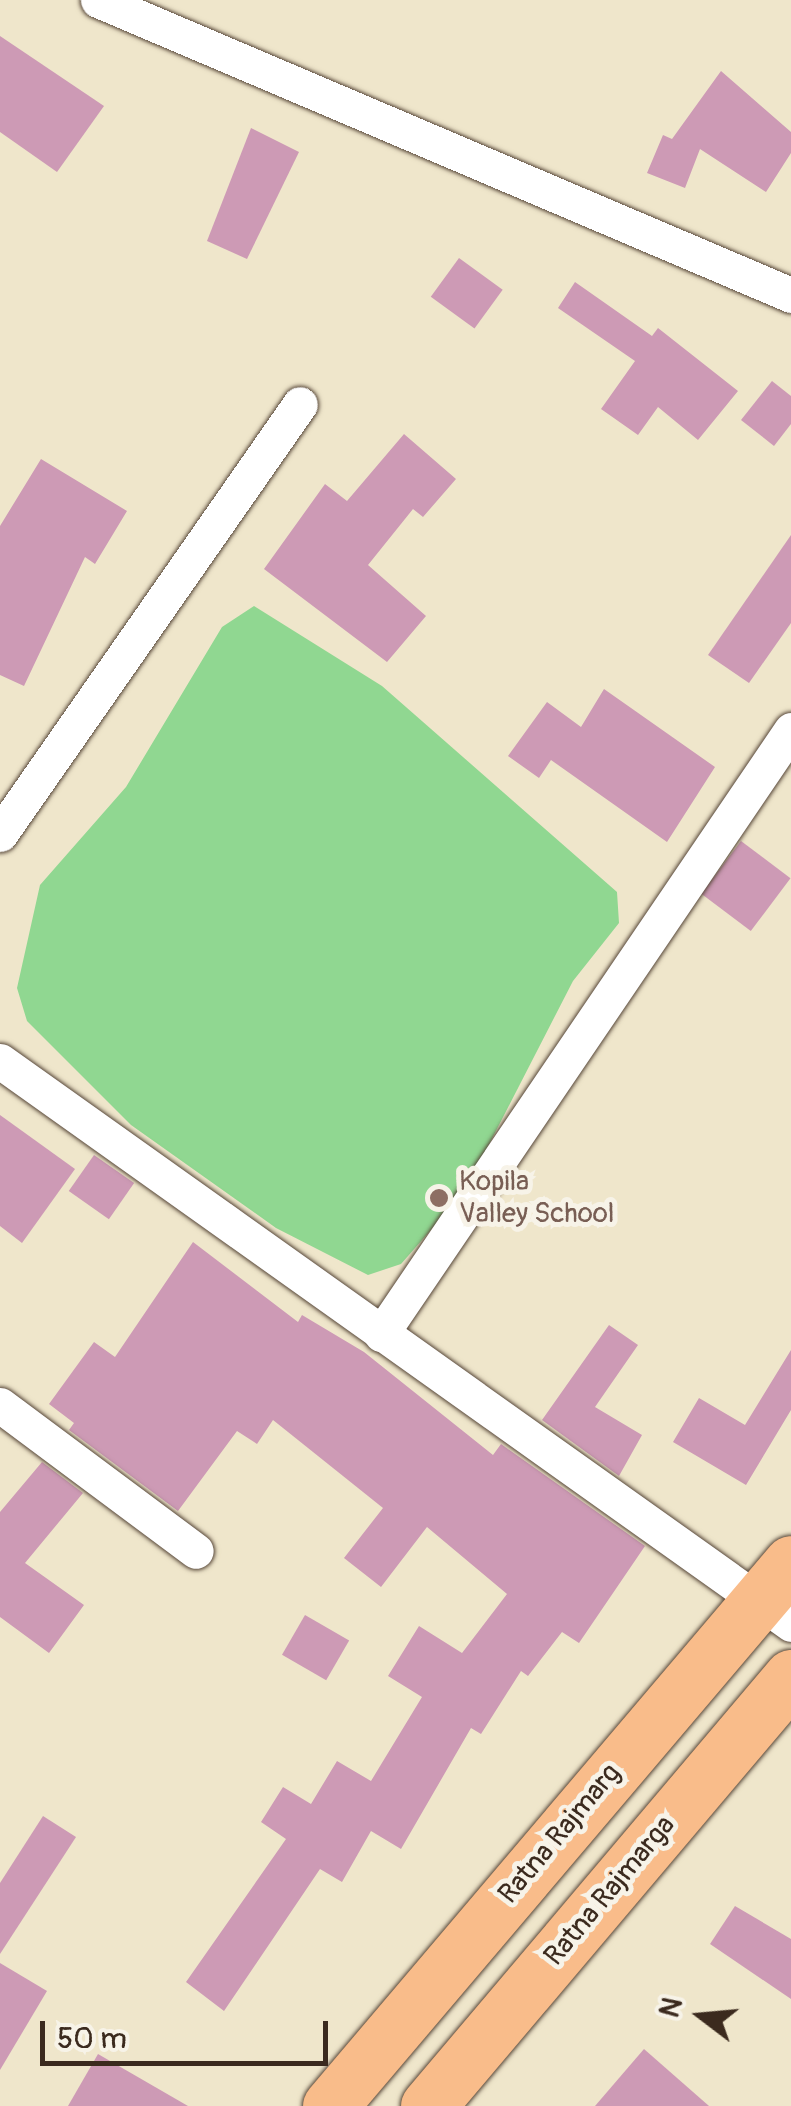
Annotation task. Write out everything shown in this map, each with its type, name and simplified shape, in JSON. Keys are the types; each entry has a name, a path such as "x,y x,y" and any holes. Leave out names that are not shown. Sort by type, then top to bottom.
{"main road":[{"name":"Ratna Rajmarg","path":"330,2106 781,1595"},
{"name":"Ratna Rajmarga","path":"428,2106 791,1677"}],"street":[{"path":"98,0 791,295"},
{"path":"0,834 300,404"},
{"path":"382,1334 791,730"},
{"path":"0,1062 382,1334 781,1595"},
{"path":"0,1405 196,1551"}],"green space":[{"path":"254,606 382,686 617,892 619,923 573,981 465,1191 401,1264 368,1275 276,1228 131,1125 27,1021 17,988 40,885 126,787 222,627"}],"building":[{"path":"0,36 104,106 57,172 0,132"},
{"path":"721,71 791,132 791,153 766,192 700,149 685,188 647,173 663,135 672,139"},
{"path":"251,128 299,152 247,259 207,241"},
{"path":"459,258 503,290 474,329 431,297"},
{"path":"575,282 652,336 658,328 738,391 698,440 658,407 638,435 601,409 635,361 558,308"},
{"path":"772,381 791,396 791,424 774,446 741,420"},
{"path":"404,434 456,479 423,517 413,509 368,565 426,616 387,662 264,569 325,484 347,501"},
{"path":"41,459 127,511 95,564 85,557 24,686 0,675 0,526"},
{"path":"791,535 791,623 749,683 708,655"},
{"path":"604,689 715,767 667,842 551,760 539,778 508,756 547,702 581,727"},
{"path":"741,841 791,878 751,931 701,894"},
{"path":"0,1115 75,1169 22,1243 0,1226"},
{"path":"94,1155 134,1183 109,1219 69,1191"},
{"path":"193,1242 298,1322 302,1315 364,1352 493,1455 501,1444 645,1546 579,1643 562,1632 528,1676 521,1671 481,1734 471,1728 401,1849 371,1831 342,1882 320,1869 224,2011 186,1982 286,1839 261,1822 283,1787 311,1804 337,1761 371,1781 422,1697 388,1676 419,1626 462,1653 507,1594 427,1527 381,1587 344,1558 383,1508 273,1420 257,1444 237,1431 178,1511 69,1430 74,1423 49,1404 94,1342 115,1357"},
{"path":"609,1325 638,1345 595,1407 642,1435 619,1476 542,1420"},
{"path":"791,1350 791,1410 746,1485 673,1442 699,1398 745,1425"},
{"path":"42,1462 83,1493 25,1563 84,1605 49,1653 0,1617 0,1512"},
{"path":"305,1615 349,1640 326,1680 282,1655"},
{"path":"43,1816 76,1837 0,1954 0,1883"},
{"path":"735,1906 791,1939 791,1999 710,1944"},
{"path":"0,1963 47,1991 0,2070"},
{"path":"644,2049 709,2106 595,2106"},
{"path":"98,2054 188,2106 68,2106"}],"place":[{"name":"Kopila Valley School","path":"439,1198"}]}
